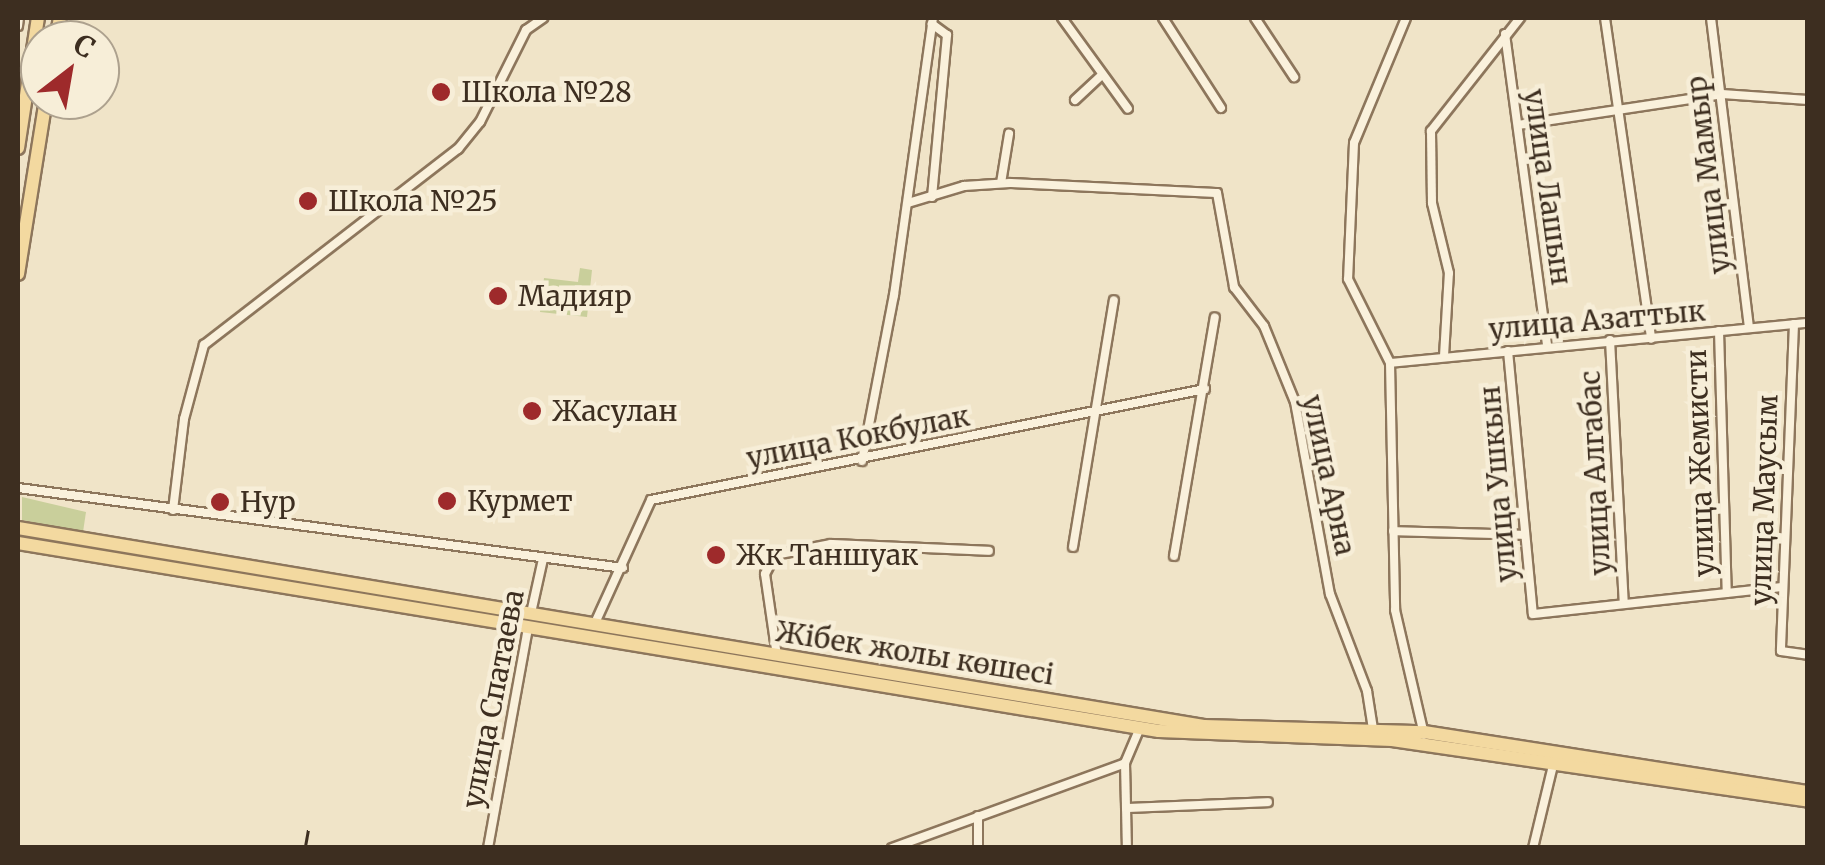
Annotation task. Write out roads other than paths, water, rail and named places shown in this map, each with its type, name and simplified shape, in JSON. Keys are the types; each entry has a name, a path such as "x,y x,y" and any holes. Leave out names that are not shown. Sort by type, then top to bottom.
{"main road":[{"path":"18,148 38,18"},
{"path":"18,274 43,120"},
{"name":"Жібек жолы көшесі","path":"18,525 33,531 1140,728 1424,738 1808,802"},
{"name":"Жібек жолы көшесі","path":"18,543 530,618 595,623 1204,726 1373,730 1808,792"}],"street":[{"path":"18,26 19,18"},
{"path":"173,510 184,420 204,345 458,149 480,122 526,30 543,18"},
{"path":"1062,18 1100,76 1128,109"},
{"path":"1163,18 1221,108"},
{"path":"1256,18 1294,77"},
{"path":"1406,18 1354,143 1348,279 1390,363 1395,610 1424,738"},
{"path":"1444,356 1450,273 1432,203 1431,131 1520,18"},
{"path":"1605,18 1651,338"},
{"name":"улица Мамыр","path":"1711,18 1749,328"},
{"path":"932,21 946,34 932,196"},
{"path":"862,461 908,203 932,21"},
{"name":"улица Лашын","path":"1505,34 1547,346"},
{"path":"1075,100 1100,76"},
{"path":"1518,125 1722,94 1808,100"},
{"path":"1001,184 1010,134"},
{"name":"улица Арна","path":"908,203 1001,184 1217,193 1234,287 1264,326 1295,402 1330,594 1367,691 1373,730"},
{"path":"1073,547 1114,300"},
{"path":"1174,556 1206,390 1214,316"},
{"name":"улица Азаттык","path":"1390,363 1808,323"},
{"name":"улица Маусым","path":"1794,324 1781,650 1808,656"},
{"name":"улица Жемисти","path":"1719,331 1727,593"},
{"name":"улица Алгабас","path":"1610,340 1624,604"},
{"name":"улица Ушкын","path":"1508,350 1532,614 1624,604"},
{"name":"улица Кокбулак","path":"595,623 624,568 651,500 1206,390"},
{"path":"18,488 624,568"},
{"path":"1394,532 1525,535"},
{"path":"777,656 765,574 775,555 831,544 989,551"},
{"name":"улица Спатаева","path":"488,848 543,559"},
{"path":"1624,604 1783,587"},
{"path":"1127,848 1126,763 1140,728"},
{"path":"1533,848 1554,761"},
{"path":"892,848 1126,763"},
{"path":"1126,808 1268,802"},
{"path":"978,816 978,848"}],"railway":[{"path":"305,848 309,826"}],"place":[{"name":"Школа №28","path":"441,92"},
{"name":"Школа №25","path":"308,201"},
{"name":"Мадияр","path":"498,296"},
{"name":"Жасулан","path":"532,411"},
{"name":"Курмет","path":"447,501"},
{"name":"Нур","path":"220,502"},
{"name":"Жк Таншуак","path":"716,555"}]}
